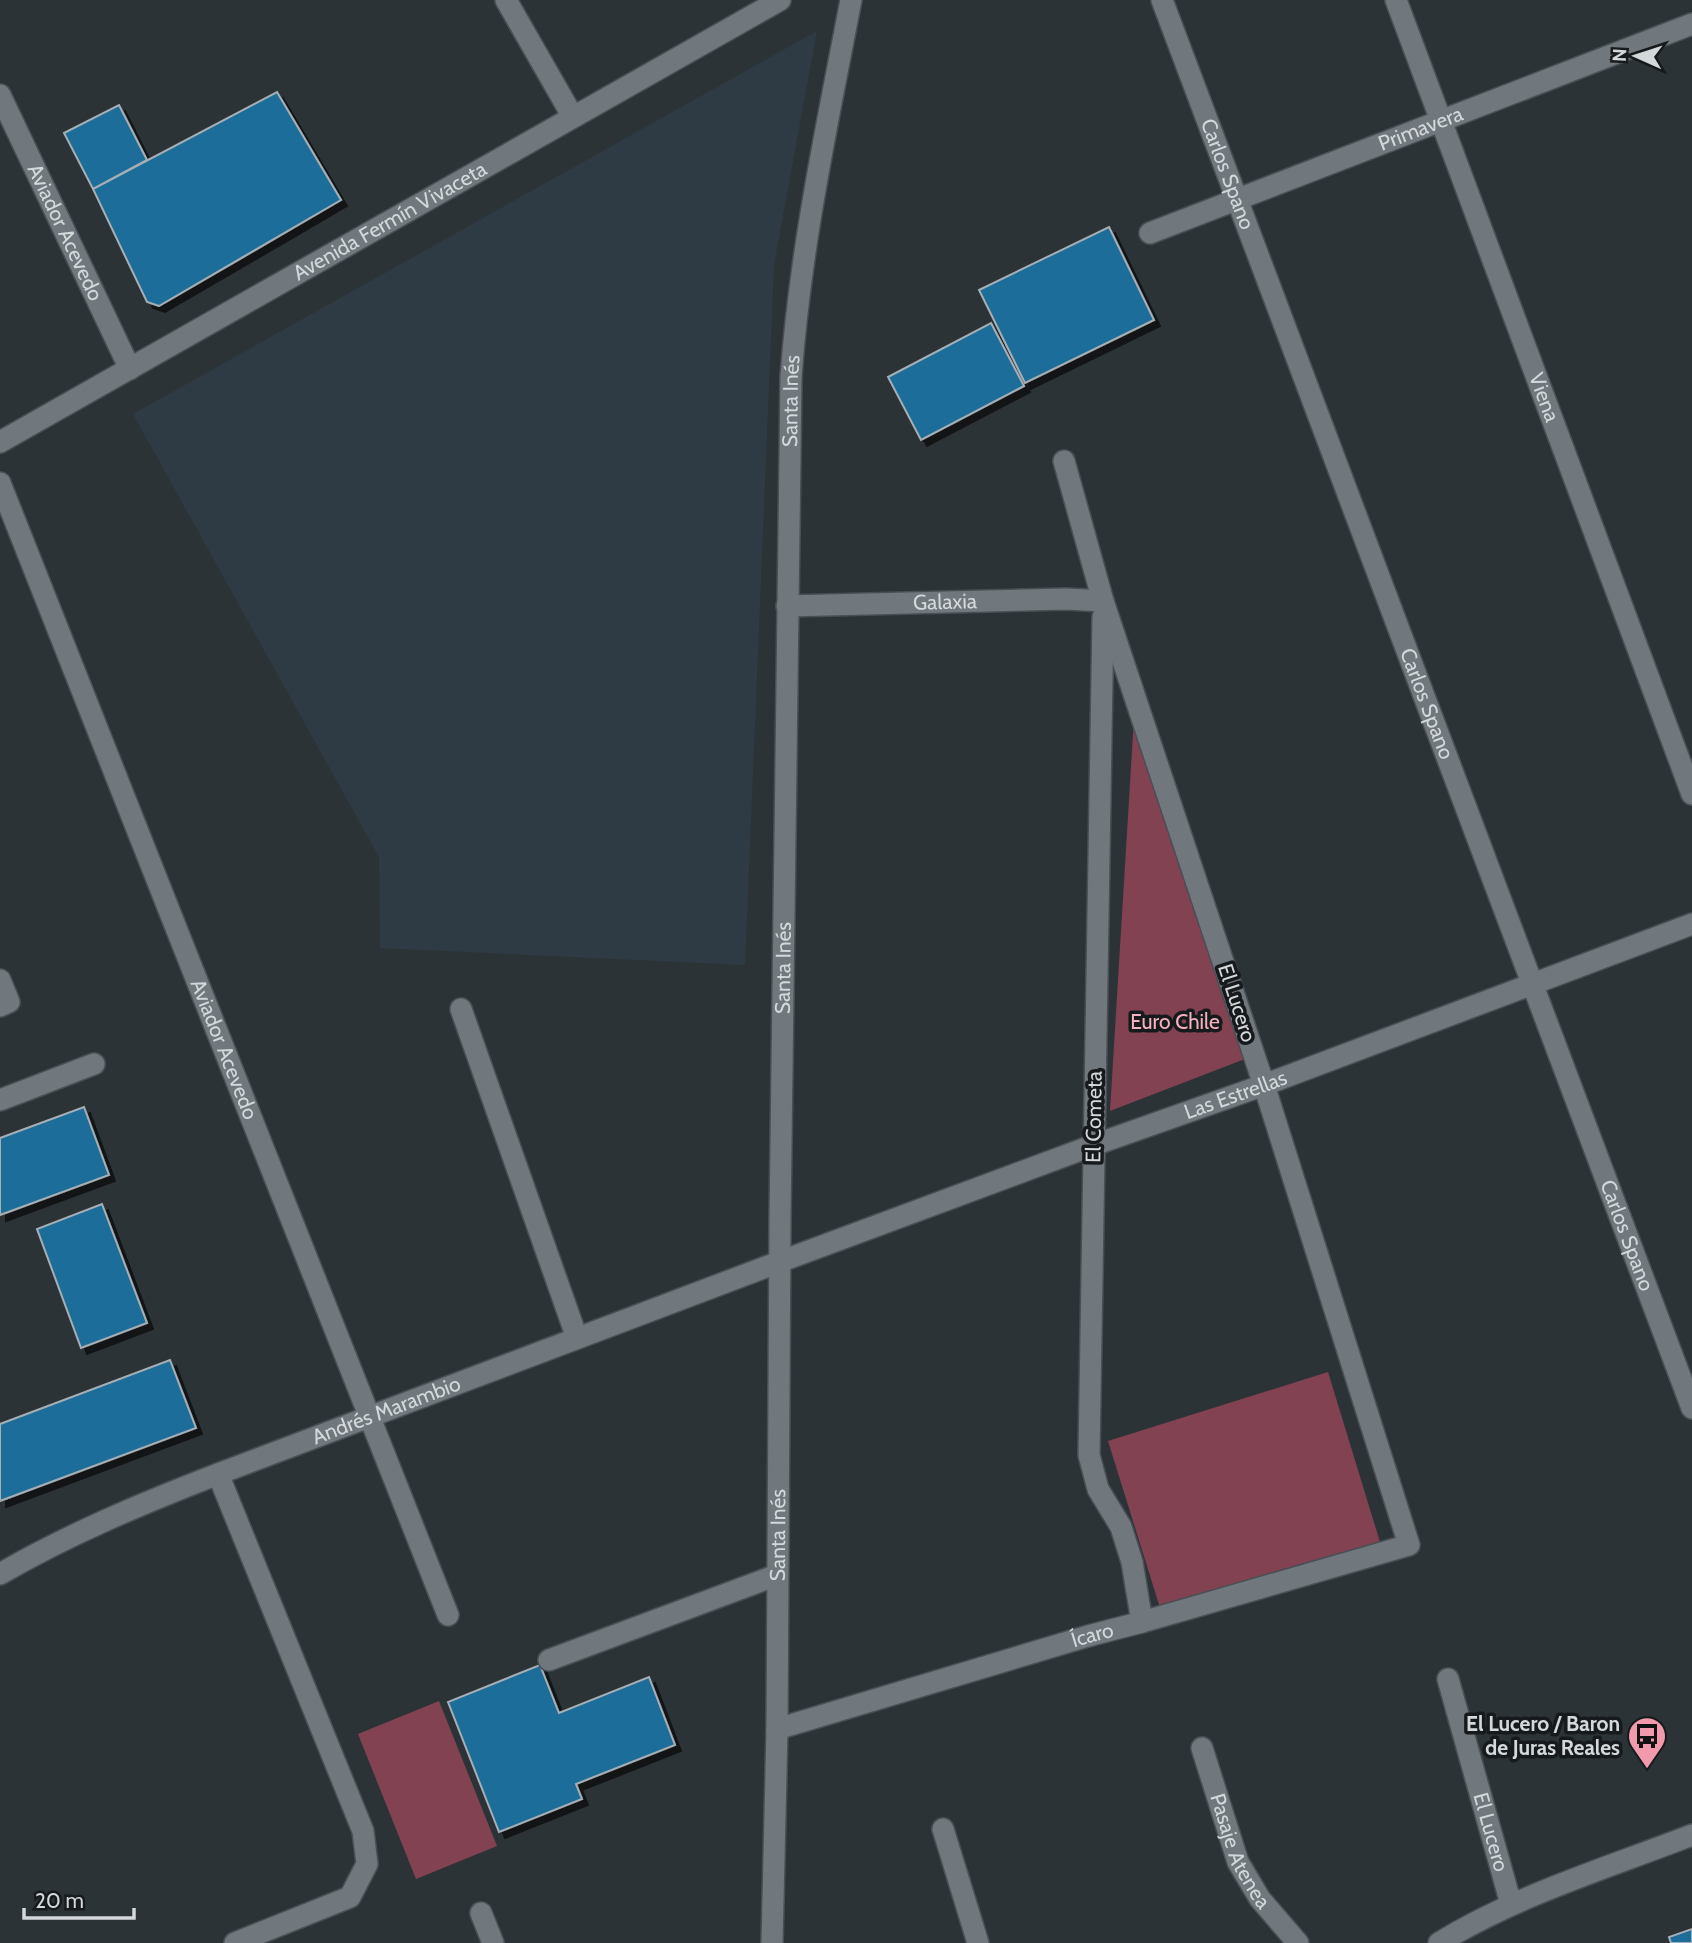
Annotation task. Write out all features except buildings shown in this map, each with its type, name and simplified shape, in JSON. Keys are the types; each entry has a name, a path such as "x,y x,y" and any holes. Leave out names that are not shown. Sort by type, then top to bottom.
{"street":[{"path":"506,0 573,117"},
{"name":"Avenida Fermín Vivaceta","path":"0,442 780,0"},
{"name":"Santa Inés","path":"772,1943 777,1729 779,1262 791,377 803,255 851,0"},
{"name":"Carlos Spano","path":"1162,0 1692,1408"},
{"name":"Viena","path":"1396,0 1692,794"},
{"name":"Primavera","path":"1150,233 1692,24"},
{"name":"Aviador Acevedo","path":"0,95 130,369"},
{"name":"El Lucero","path":"1064,461 1103,601 1264,1085 1409,1545"},
{"name":"Aviador Acevedo","path":"0,483 448,1615"},
{"name":"Galaxia","path":"787,606 1052,599 1103,601"},
{"name":"El Cometa","path":"1103,601 1088,1455 1098,1489 1121,1527 1132,1562 1142,1622"},
{"name":"Las Estrellas","path":"779,1262 1264,1085 1692,924"},
{"path":"0,980 9,1002 0,1006"},
{"path":"461,1009 577,1338"},
{"path":"0,1100 94,1064"},
{"name":"Andrés Marambio","path":"0,1574 139,1505 779,1262"},
{"path":"218,1474 363,1831 367,1864 350,1897 235,1943"},
{"name":"Ícaro","path":"777,1729 1088,1636 1409,1545"},
{"path":"549,1660 777,1575"},
{"name":"El Lucero","path":"1448,1679 1511,1904"},
{"name":"Pasaje Atenea","path":"1202,1748 1231,1844 1246,1878 1260,1899 1298,1943"},
{"path":"943,1829 978,1943"},
{"path":"1439,1943 1511,1904 1692,1835"},
{"path":"481,1913 494,1943"}],"shaded area":[{"path":"817,31 774,264 745,965 380,948 379,857 133,414"}],"green space":[{"name":"Euro Chile","path":"1134,718 1250,1057 1110,1111"},
{"path":"1328,1372 1380,1542 1161,1611 1108,1441"},
{"path":"439,1701 497,1846 416,1879 358,1734"}],"place":[{"name":"El Lucero / Baron de Juras Reales","path":"1647,1770"}]}
